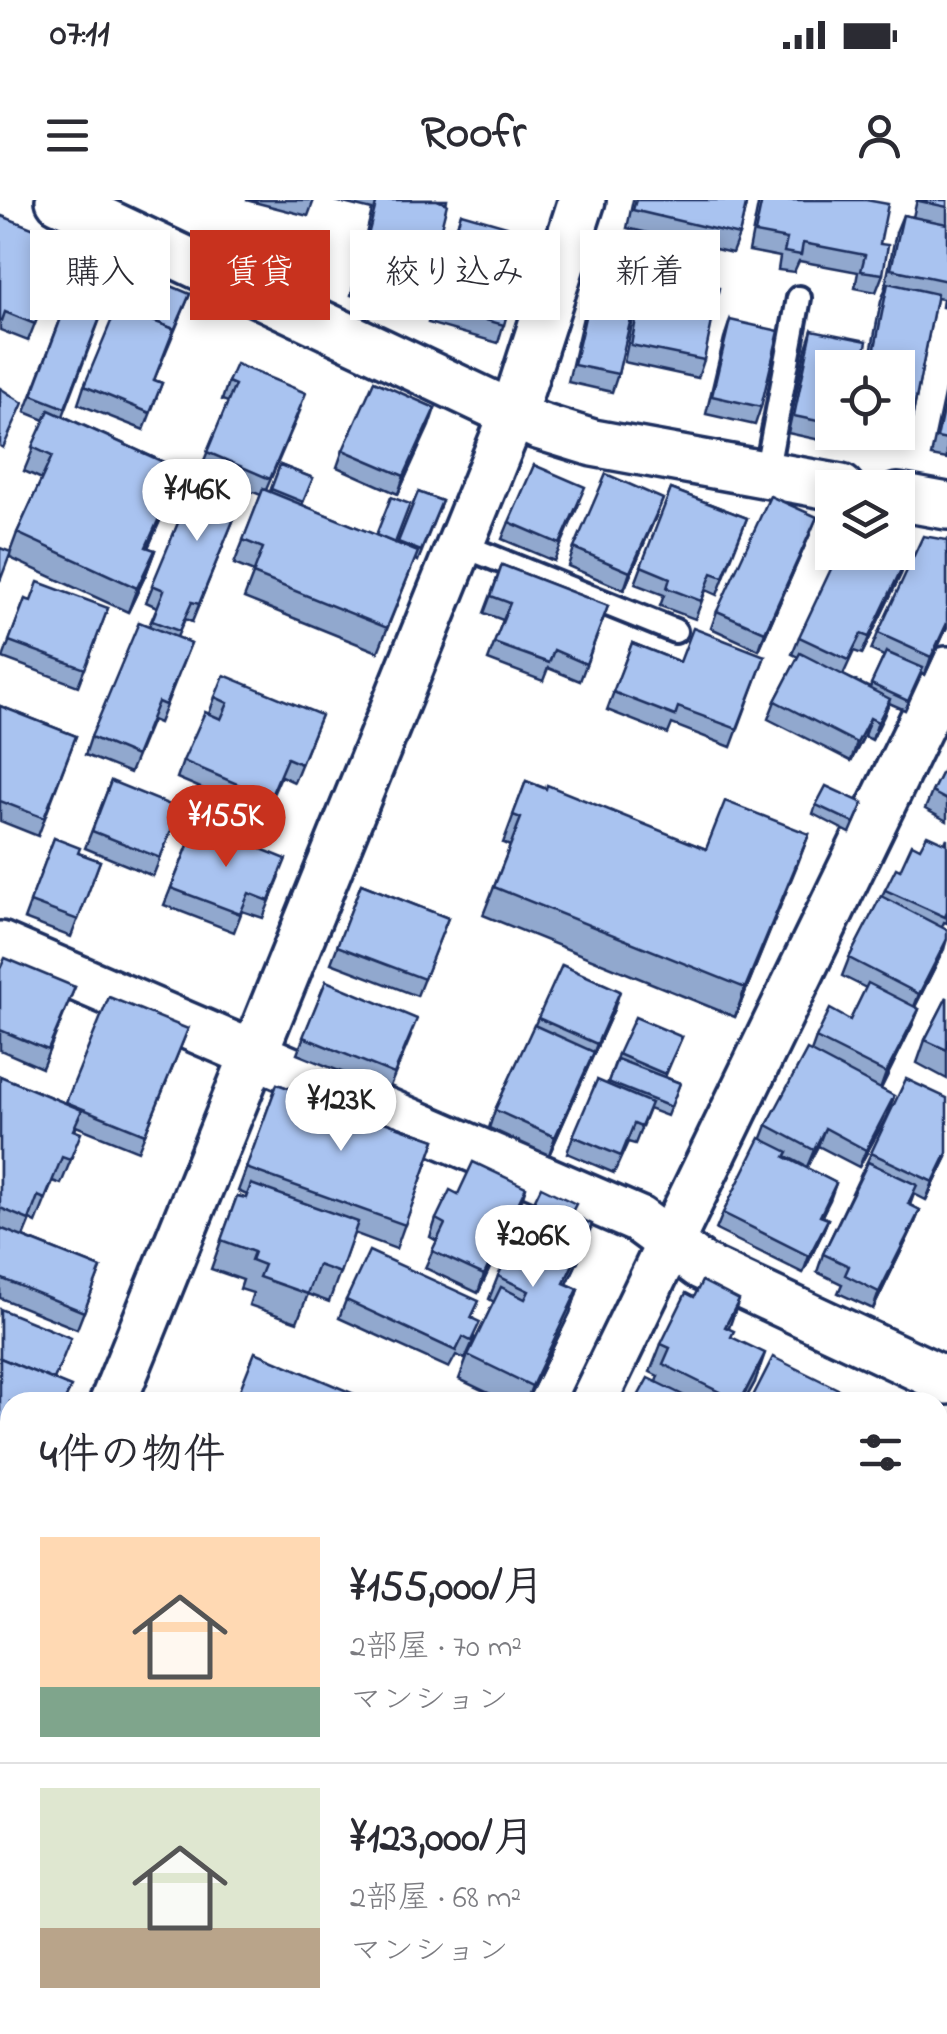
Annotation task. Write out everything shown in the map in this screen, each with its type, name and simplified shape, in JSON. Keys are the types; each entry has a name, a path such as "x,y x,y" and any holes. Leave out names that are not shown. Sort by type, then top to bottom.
{"street":[{"path":"59,200 513,414 593,444 815,483"},
{"path":"116,1392 513,414 582,200"},
{"path":"915,500 947,506"},
{"path":"597,1392 947,670"},
{"path":"0,945 638,1220 701,1266 947,1381"}],"lane":[{"path":"766,474 799,298"},
{"path":"460,544 676,631"}],"building":[{"path":"377,200 437,200 447,204 440,230 369,230"},
{"path":"636,200 747,200 739,235 633,210"},
{"path":"762,200 866,200 888,204 880,244 888,245 883,274 861,271 865,255 803,243 801,255 784,252 787,239 755,233"},
{"path":"947,200 947,207 919,201"},
{"path":"461,213 507,226 506,230 456,230"},
{"path":"903,215 947,224 947,281 891,269"},
{"path":"2,216 37,230 30,230 30,320 37,320 35,324 5,312 0,320"},
{"path":"888,283 937,294 915,404 915,350 875,350"},
{"path":"170,286 190,294 172,335 174,329 152,320 170,320"},
{"path":"60,320 99,320 65,408 32,395"},
{"path":"112,320 151,320 174,329 154,380 162,383 150,413 84,386"},
{"path":"584,320 631,320 618,374 574,365"},
{"path":"636,320 712,320 704,360 631,345"},
{"path":"730,320 779,331 761,407 712,396"},
{"path":"812,330 867,341 865,350 815,350 815,420 794,416"},
{"path":"236,364 306,393 270,479 207,452 235,385 228,382"},
{"path":"374,381 435,408 404,476 343,450"},
{"path":"0,388 23,403 3,448 0,446"},
{"path":"947,392 947,440 937,438"},
{"path":"49,410 181,470 146,547 155,550 137,588 17,533 52,456 32,447"},
{"path":"203,463 249,482 199,604 192,602 179,631 152,621 164,590 152,585"},
{"path":"280,465 313,478 303,502 271,489"},
{"path":"534,465 585,487 560,544 509,522"},
{"path":"606,474 663,499 630,572 574,548"},
{"path":"263,489 418,552 387,628 253,574 263,548 243,540"},
{"path":"671,489 747,518 723,577 712,573 701,601 667,588 670,578 641,566"},
{"path":"418,492 442,501 421,551 398,542"},
{"path":"770,496 815,516 765,632 717,611"},
{"path":"391,497 410,504 395,543 376,535"},
{"path":"923,536 947,540 947,623 931,657 878,633 907,570 915,570 915,553"},
{"path":"0,548 11,552 0,581"},
{"path":"502,565 608,606 586,664 554,650 549,663 494,643 510,603 491,596"},
{"path":"831,570 901,570 869,637 861,634 848,660 799,637"},
{"path":"38,582 108,608 85,669 9,641 25,599 31,601"},
{"path":"139,622 191,643 165,705 158,702 136,756 91,737"},
{"path":"693,628 765,656 737,729 678,707 675,716 613,692 632,643 680,662"},
{"path":"886,652 923,668 908,701 871,684"},
{"path":"800,653 890,699 878,722 870,718 857,743 775,701"},
{"path":"224,675 321,715 301,764 287,758 270,798 183,761 205,712 221,719 228,703 215,697"},
{"path":"0,706 76,736 44,818 0,801"},
{"path":"947,762 947,800 932,792"},
{"path":"111,781 180,809 160,858 92,831"},
{"path":"526,781 546,789 547,785 706,849 725,801 809,834 745,988 494,887 521,818 513,815"},
{"path":"826,786 863,803 854,823 816,805"},
{"path":"197,823 286,859 269,901 249,893 240,914 171,888"},
{"path":"927,835 947,844 945,917 885,890 912,844 920,848"},
{"path":"54,838 100,861 78,920 30,902"},
{"path":"361,884 448,918 424,979 337,946"},
{"path":"881,896 947,930 947,939 919,994 849,958"},
{"path":"5,958 75,987 48,1050 0,1030 0,969"},
{"path":"562,965 620,991 597,1044 538,1018"},
{"path":"326,981 417,1019 394,1074 303,1037"},
{"path":"868,983 919,1009 886,1073 816,1038 830,1009 850,1020"},
{"path":"109,997 188,1029 145,1134 66,1102"},
{"path":"947,997 947,1050 925,1040"},
{"path":"635,1017 682,1037 665,1074 618,1054"},
{"path":"534,1025 594,1052 555,1137 495,1110"},
{"path":"807,1050 894,1096 866,1150 825,1128 814,1150 767,1125"},
{"path":"617,1059 680,1083 671,1107 608,1082"},
{"path":"0,1076 82,1110 73,1130 81,1133 70,1160 62,1157 45,1199 38,1196 29,1220 0,1208"},
{"path":"906,1079 947,1098 947,1153 933,1182 871,1153"},
{"path":"597,1080 651,1103 641,1127 634,1124 621,1156 573,1136"},
{"path":"277,1084 435,1140 405,1225 246,1168"},
{"path":"760,1138 788,1152 785,1157 836,1183 820,1216 828,1219 809,1256 723,1213"},
{"path":"473,1162 526,1187 484,1275 432,1251 445,1224 436,1219 450,1190 458,1194"},
{"path":"868,1162 917,1185 908,1204 920,1210 879,1292 845,1275 849,1266 823,1254"},
{"path":"251,1184 358,1222 340,1273 318,1265 307,1294 259,1277 264,1265 251,1260 254,1252 221,1240 237,1196 246,1198"},
{"path":"541,1187 576,1204 571,1214 592,1224 564,1283 578,1289 532,1386 468,1355 501,1287 525,1299 529,1291 498,1276"},
{"path":"0,1228 101,1268 84,1312 0,1278"},
{"path":"369,1251 479,1301 471,1318 480,1322 471,1341 463,1337 456,1351 346,1300"},
{"path":"702,1281 739,1300 725,1327 734,1331 731,1337 765,1353 745,1392 720,1392 663,1364 670,1348 661,1344 686,1293 694,1297"},
{"path":"0,1309 71,1338 54,1380 0,1358"},
{"path":"255,1352 349,1392 239,1392"},
{"path":"773,1357 838,1389 837,1392 755,1392"},
{"path":"0,1358 71,1387 69,1392 0,1392"},
{"path":"648,1378 677,1392 640,1392"}]}
